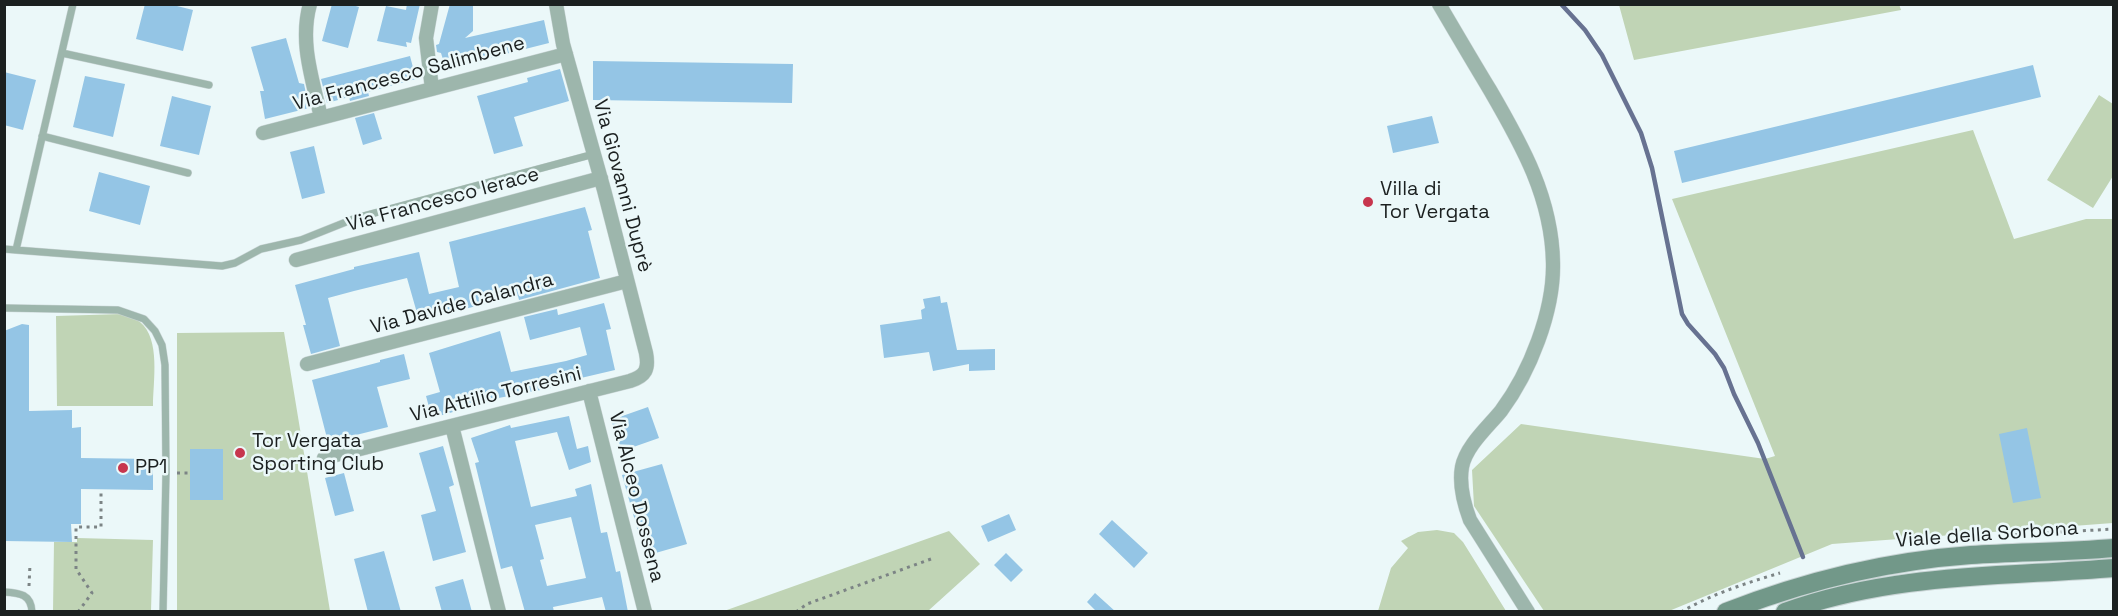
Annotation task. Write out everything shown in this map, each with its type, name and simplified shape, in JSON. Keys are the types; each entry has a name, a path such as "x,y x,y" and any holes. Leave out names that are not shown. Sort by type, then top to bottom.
{"street":[{"path":"310,4 306,26 306,50 321,118"},
{"path":"432,4 426,38 432,89"},
{"name":"Via Giovanni Duprè","path":"556,4 566,54 601,178 648,362 648,368 641,376"},
{"path":"1439,4 1512,127 1543,197 1551,234 1553,270 1551,295 1531,356 1513,393 1471,448 1462,464 1461,478 1470,520 1528,612"},
{"name":"Via Francesco Salimbene","path":"263,133 566,54"},
{"name":"Via Francesco Ierace","path":"296,260 601,178"},
{"name":"Via Davide Calandra","path":"307,364 627,281"},
{"name":"Via Attilio Torresini","path":"324,458 630,381 641,376"},
{"name":"Via Alceo Dossena","path":"589,391 645,612"},
{"path":"452,426 499,612"},
{"name":"Viale della Sorbona","path":"1726,612 1790,589 1882,566 1971,555 2114,548"},
{"name":"Viale della Sorbona","path":"1785,612 1849,593 1906,583 1983,575 2114,568"}],"lane":[{"path":"16,250 73,4"},
{"path":"62,53 209,85"},
{"path":"42,136 188,173"},
{"path":"4,249 222,266 235,263 261,249 301,240 356,218 594,154"},
{"path":"4,308 118,310 144,319 155,331 162,345 165,365 166,473 163,612"},
{"path":"4,592 22,594 29,599 32,612"}],"path":[{"path":"78,612 92,593 76,569 76,527 101,527 101,489"},
{"path":"796,612 807,604 931,560"},
{"path":"29,599 30,564"}],"green space":[{"path":"1899,4 1901,10 1634,60 1619,5"},
{"path":"2099,95 2113,104 2113,176 2093,208 2047,180"},
{"path":"1973,130 2014,239 2086,219 2113,219 2113,523 1832,544 1669,611 1544,611 1474,506 1472,470 1521,424 1765,459 1775,456 1672,199"},
{"path":"122,314 140,322 151,339 154,361 153,406 57,406 56,316"},
{"name":"Tor Vergata Sporting Club","path":"284,332 330,611 177,611 177,333"},
{"path":"1437,530 1454,533 1463,542 1506,611 1378,611 1391,568 1408,548 1401,541 1418,532"},
{"path":"949,531 980,564 928,611 724,611"},
{"path":"77,538 153,540 151,611 53,611 54,542 77,542"}],"building":[{"path":"145,4 169,4 193,10 183,51 136,39"},
{"path":"332,4 349,4 359,7 348,48 322,41"},
{"path":"407,4 420,4 411,43 406,42 407,47 377,41 386,6 406,10"},
{"path":"450,4 473,4 473,31 465,38 544,20 549,43 446,69 436,45 439,44"},
{"path":"286,38 299,83 304,84 309,108 265,119 260,91 264,91 251,47"},
{"path":"410,56 416,79 368,92 369,96 350,101 349,97 327,103 321,79"},
{"path":"593,61 793,64 792,103 593,100"},
{"path":"2033,65 2041,97 1682,183 1674,151"},
{"path":"560,69 569,101 514,117 523,146 494,154 477,96 528,82 527,78"},
{"path":"4,72 36,80 23,130 4,125"},
{"path":"85,76 125,84 113,137 73,127"},
{"path":"172,96 211,106 199,155 160,146"},
{"path":"374,113 382,139 363,145 355,118"},
{"path":"1432,116 1439,143 1393,153 1387,126"},
{"path":"314,146 325,193 302,199 290,152"},
{"path":"99,172 150,186 140,225 89,211"},
{"path":"585,207 592,230 588,231 600,278 519,300 518,296 419,320 407,278 354,291 328,298 340,346 311,354 295,285 354,269 354,267 419,252 429,294 459,287 449,242"},
{"path":"940,296 941,303 947,302 957,350 995,349 995,370 969,371 969,364 933,371 929,352 884,358 880,325 922,319 921,310 925,308 923,299"},
{"path":"604,303 611,329 606,330 615,370 551,385 551,388 488,400 488,402 432,418 426,396 440,392 429,353 500,331 511,372 587,355 580,327 530,340 524,317 557,309 558,315"},
{"name":"PP1","path":"22,324 29,325 29,411 72,410 72,428 81,427 81,458 153,459 153,490 81,489 81,524 71,524 72,542 4,541 4,331"},
{"path":"404,354 410,379 377,387 388,427 328,442 312,380"},
{"path":"648,407 659,438 622,451 611,420"},
{"path":"569,416 577,449 588,446 591,462 569,470 557,432 515,441 531,507 577,496 575,489 591,484 601,533 607,532 616,572 620,571 628,612 606,612 602,597 553,607 554,612 525,612 512,566 501,569 475,463 479,462 471,438 510,425 511,428","holes":["571,517 586,578 547,586 540,560 544,559 535,525"]},
{"path":"2027,428 2041,498 2013,503 1999,434"},
{"path":"443,446 454,485 449,487 466,552 433,561 421,515 436,511 419,453"},
{"path":"190,449 223,449 223,500 190,500"},
{"path":"662,464 687,544 645,556 622,475"},
{"path":"344,473 354,511 335,516 325,478"},
{"path":"1009,514 1016,530 988,542 981,526"},
{"path":"1112,520 1148,553 1134,568 1099,534"},
{"path":"384,551 401,612 368,612 354,559"},
{"path":"1006,553 1023,570 1011,582 994,565"},
{"path":"463,579 472,612 442,612 435,587"},
{"path":"1095,593 1116,612 1097,612 1087,602"}],"waterway":[{"path":"1561,4 1585,30 1602,55 1641,133 1652,168 1682,314 1724,368 1758,443 1803,557"}],"place":[{"name":"Villa di Tor Vergata","path":"1368,202"},
{"name":"Tor Vergata Sporting Club","path":"240,453"},
{"name":"PP1","path":"123,468"}]}
